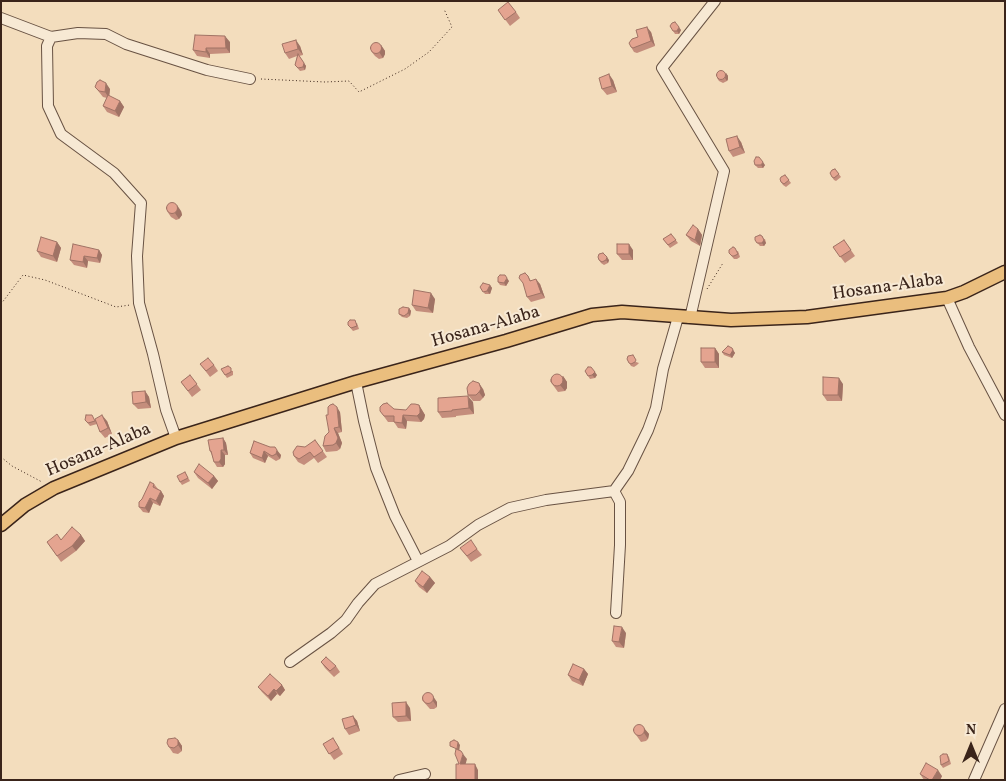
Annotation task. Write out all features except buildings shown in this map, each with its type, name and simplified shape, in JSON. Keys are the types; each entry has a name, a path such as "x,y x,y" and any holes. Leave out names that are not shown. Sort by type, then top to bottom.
{"main road":[{"name":"Hosana-Alaba","path":"1,525 25,505 54,488 176,438 356,382 506,341 592,315 622,312 731,320 807,317 947,298 1005,272"}],"street":[{"path":"290,662 346,620 375,584 449,546 478,525 510,508 546,500 614,491 628,471 648,430 656,408 663,369 684,317 724,172 662,68 716,1"},
{"path":"1,18 51,37 78,33 106,34 126,44 207,70 250,79"},
{"path":"51,37 46,46 48,106 61,134 114,173 140,203 137,256 139,303 166,410 176,438"},
{"path":"947,298 969,347 1005,415"},
{"path":"356,382 376,468 395,516 418,561"},
{"path":"614,491 620,502 620,545 616,613"},
{"path":"974,780 1005,709"},
{"path":"399,780 425,774"}],"path":[{"path":"250,79 349,81 359,92 405,69 429,52 452,27 444,9"},
{"path":"1,304 23,275 45,280 116,307 139,303"},
{"path":"1,457 12,466 54,488"}]}
